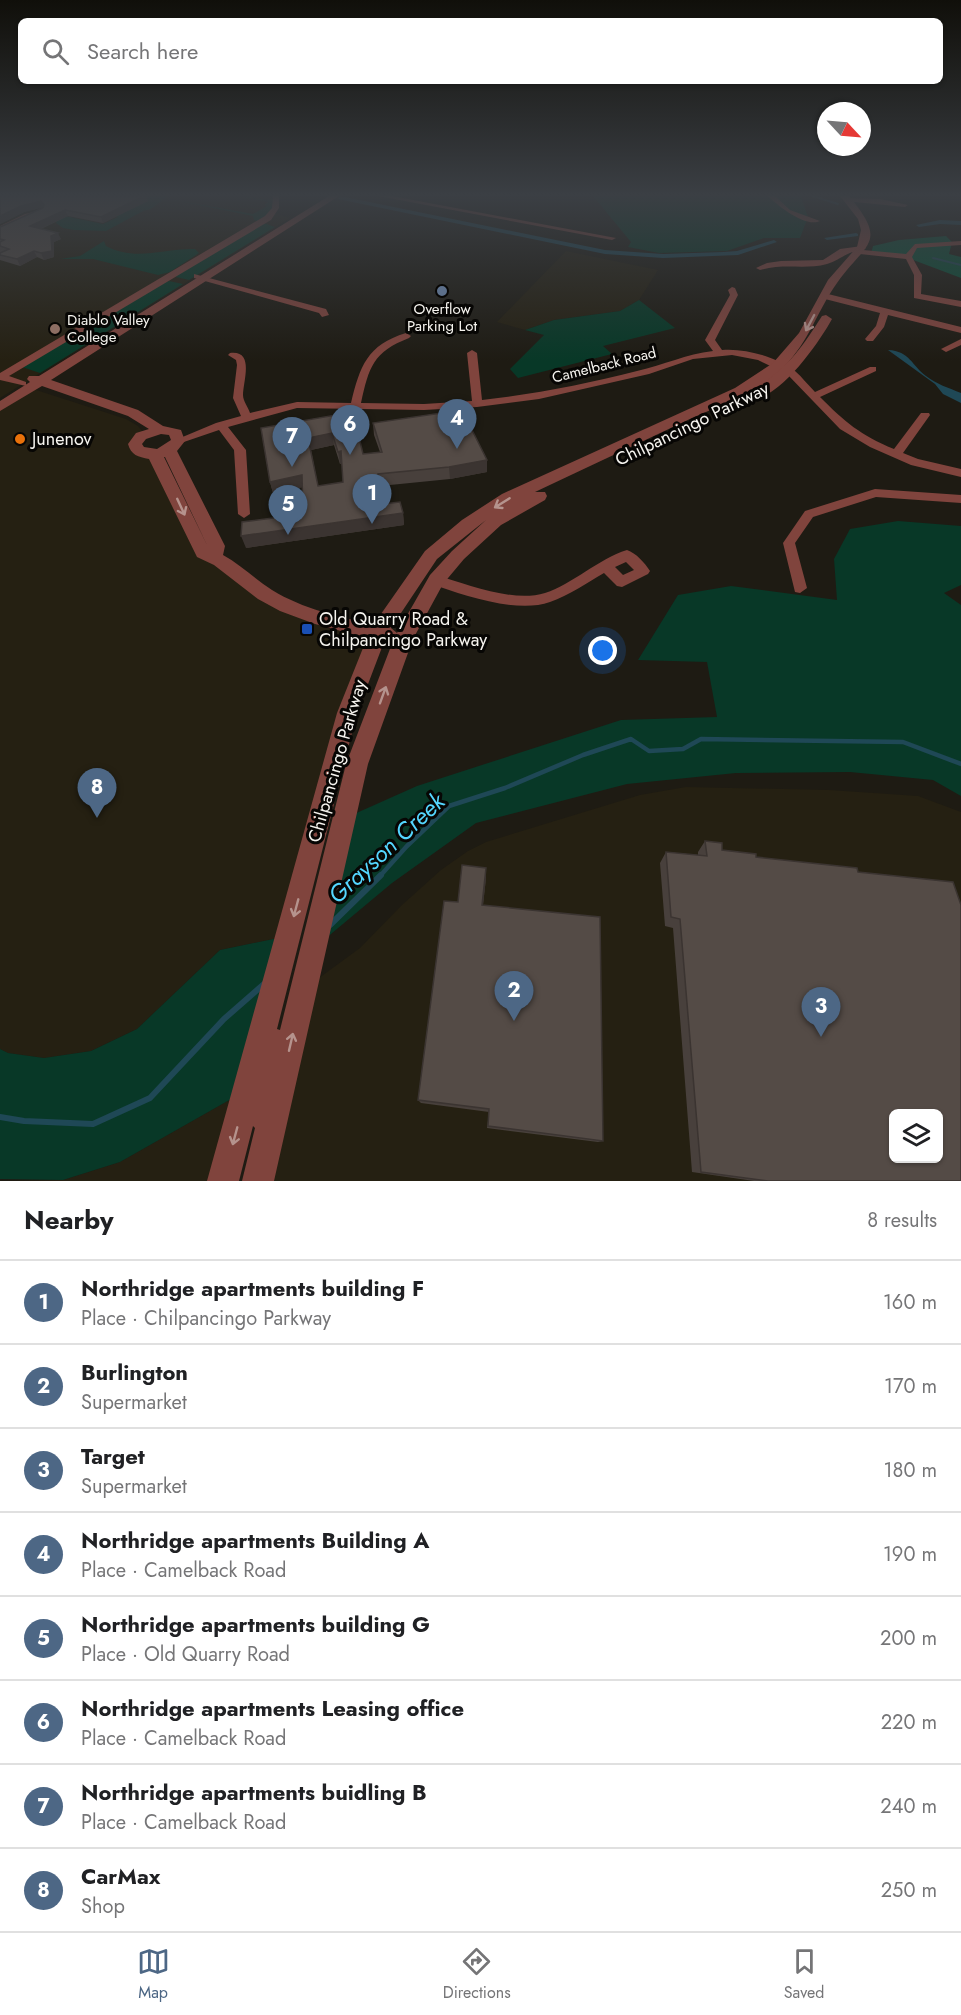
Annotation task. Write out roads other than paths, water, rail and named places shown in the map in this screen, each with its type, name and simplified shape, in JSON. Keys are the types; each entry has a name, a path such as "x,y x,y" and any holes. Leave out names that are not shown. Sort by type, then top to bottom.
{"street":[{"path":"1,377 212,251"},
{"path":"0,407 31,383 242,251"},
{"path":"760,268 771,264 804,262 823,264 843,251"},
{"name":"Chilpancingo Parkway","path":"223,1181 270,1005 301,942 323,904 357,764 404,638 436,580 458,555 495,521 537,497 754,395 784,369 804,334 830,298 832,282 865,251"},
{"path":"866,251 908,258 917,268 919,276 917,296 961,304"},
{"path":"908,258 912,251"},
{"path":"201,277 322,311 325,315"},
{"path":"918,287 961,296"},
{"path":"719,352 710,340 734,295 732,290"},
{"path":"830,298 961,330"},
{"path":"870,339 880,327 885,311"},
{"path":"356,404 367,359 390,341 406,336"},
{"path":"946,349 961,342"},
{"path":"472,352 477,404"},
{"name":"Camelback Road","path":"167,441 297,405 356,404 424,407 477,404 539,396 589,386 646,372 692,356 719,352 749,354 784,369 814,395 844,427 874,446 915,462 961,472"},
{"path":"233,355 240,359 242,365 238,398 247,417"},
{"name":"Chilpancingo Parkway","path":"258,1181 272,1120 328,787 347,713 378,633 431,555 468,524 508,498 784,369"},
{"path":"814,395 827,392 873,369"},
{"path":"11,371 31,383 126,419 138,426 142,431 135,444 137,450 143,454 167,441"},
{"path":"1,377 31,383 133,413 167,441 203,553 214,556 251,586 274,600 333,623 404,638"},
{"path":"0,398 31,383"},
{"path":"896,456 925,415"},
{"path":"220,425 240,450 244,514"},
{"path":"141,436 167,441"},
{"path":"800,588 789,543 809,514 875,493 961,499"},
{"path":"436,580 475,594 534,600 547,598 606,567"},
{"path":"323,904 317,890 317,869 332,809 332,792 328,787"},
{"path":"270,1005 272,1032 259,1107 264,1117 272,1120"}],"water":[{"path":"888,350 901,353 930,379 961,393 961,403 943,394 935,384"}],"waterway":[{"path":"601,251 663,256 744,251"},
{"path":"933,258 961,265"},
{"name":"Grayson Creek","path":"380,876 407,846 449,806 505,788 583,755 631,739 649,751 683,749 701,739 903,742 961,764"},
{"name":"Grayson Creek","path":"330,925 380,876"},
{"name":"Grayson Creek","path":"0,1117 24,1121 93,1124 150,1098 224,1019 264,984"}],"place":[{"name":"Overflow Parking Lot","path":"442,291"},
{"name":"Diablo Valley College","path":"55,329"},
{"name":"Junenov","path":"20,439"},
{"name":"Northridge apartments Building A","path":"457,449"},
{"name":"Northridge apartments Leasing office","path":"350,455"},
{"name":"Northridge apartments buidling B","path":"292,467"},
{"name":"Northridge apartments building F","path":"372,524"},
{"name":"Northridge apartments building G","path":"288,535"},
{"name":"Old Quarry Road & Chilpancingo Parkway","path":"307,629"},
{"name":"CarMax","path":"97,818"},
{"name":"Burlington","path":"514,1021"},
{"name":"Target","path":"821,1037"}]}
